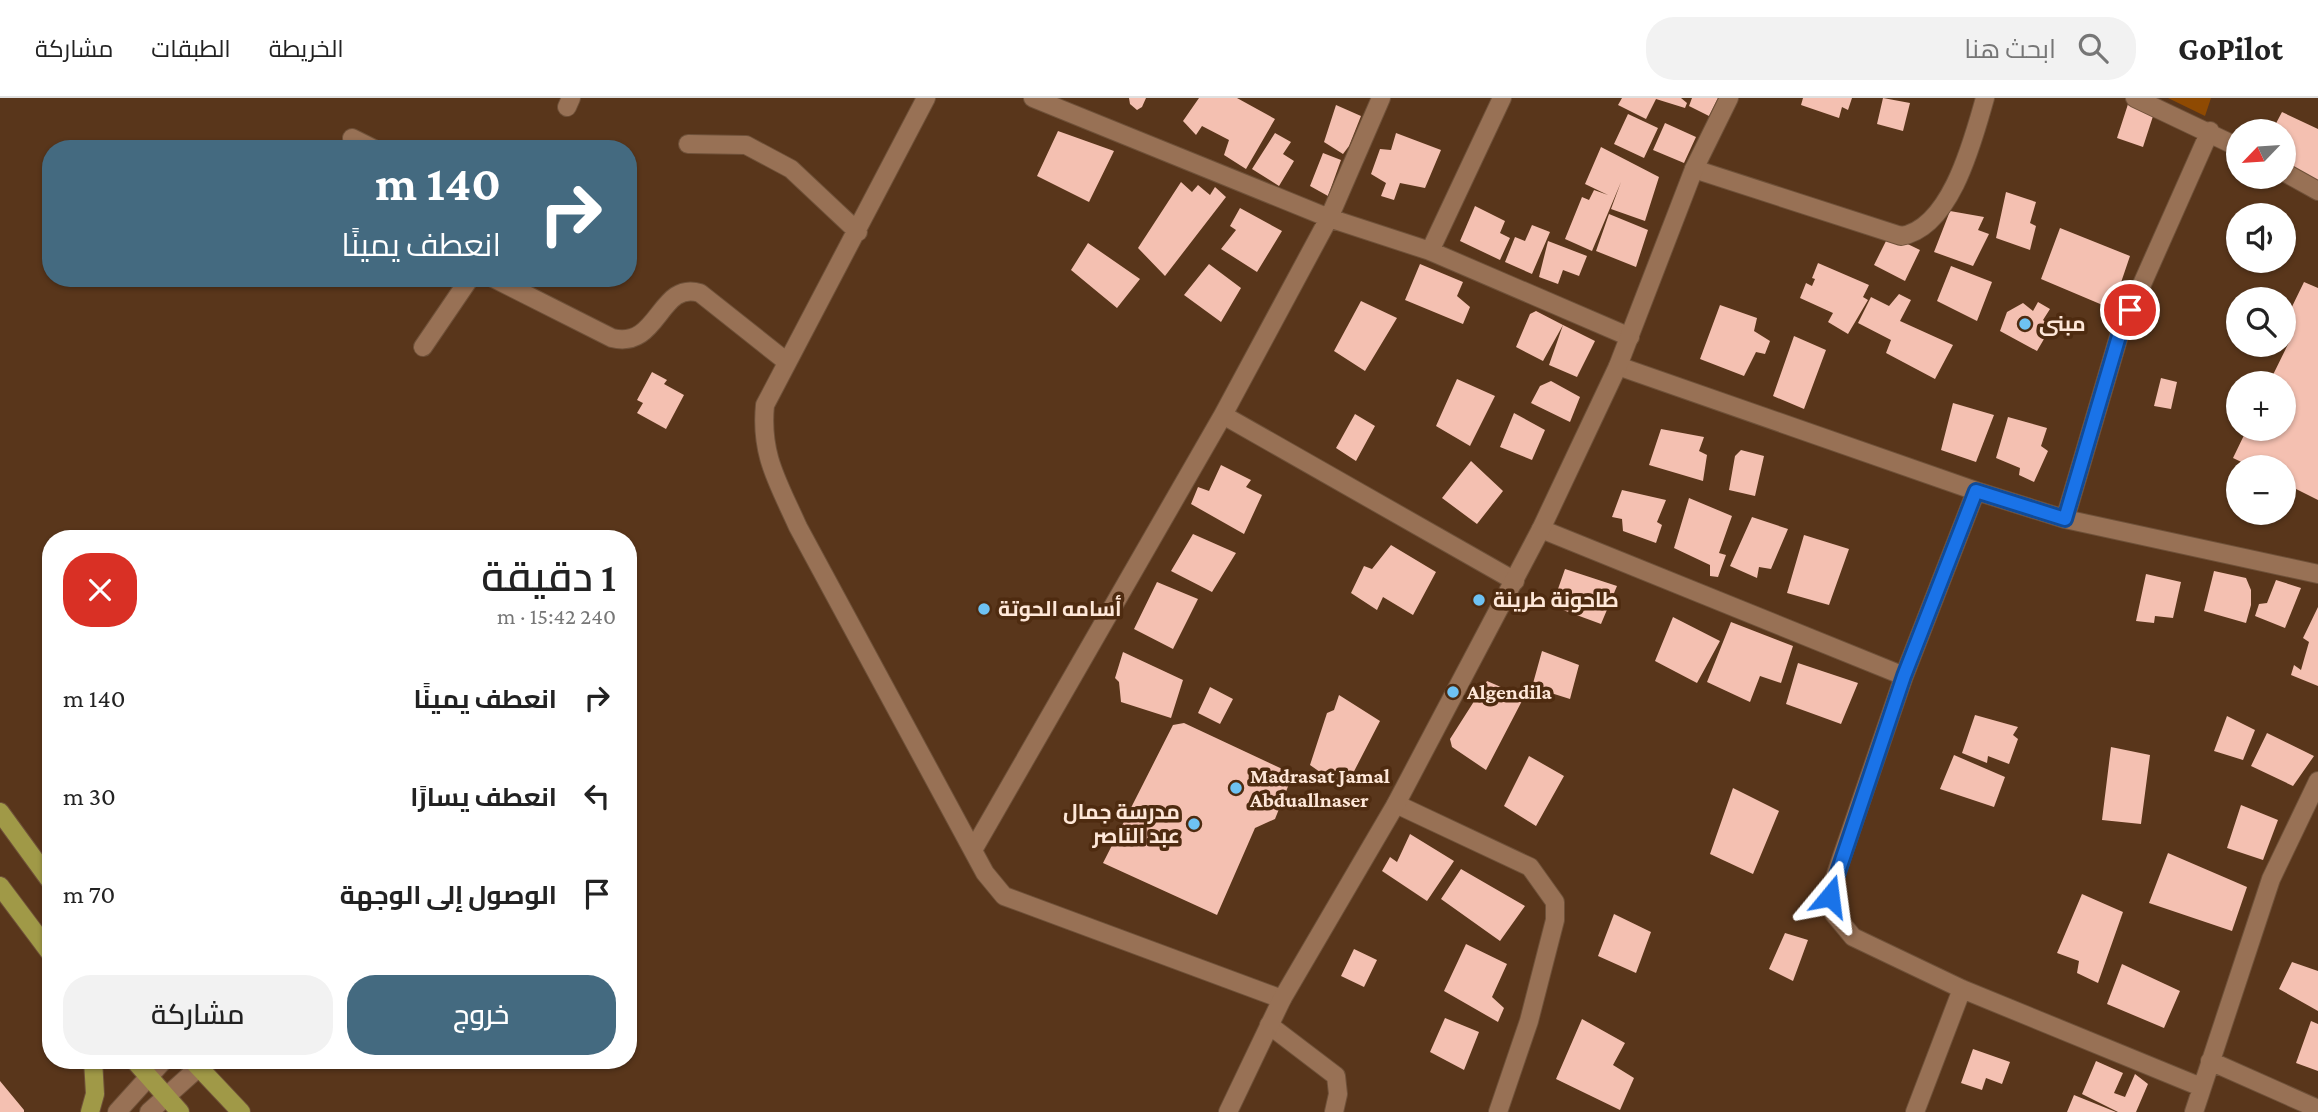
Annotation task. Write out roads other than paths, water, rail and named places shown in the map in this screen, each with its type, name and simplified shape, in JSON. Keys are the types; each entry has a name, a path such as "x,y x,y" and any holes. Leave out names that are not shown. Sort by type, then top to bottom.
{"main road":[{"path":"0,811 42,869"},
{"path":"0,886 42,942"},
{"path":"90,1112 94,1094 93,1069"},
{"path":"141,1069 180,1112"},
{"path":"200,1069 240,1112"}],"street":[{"path":"926,98 765,405 762,435 773,472 798,527 985,873 1004,896 1282,999"},
{"path":"1033,98 1329,218 1430,251 1630,337"},
{"path":"973,850 1223,415 1329,218 1381,98"},
{"path":"1430,251 1502,98"},
{"path":"1228,1112 1282,999 1396,804 1541,530 1618,366 1694,169 1729,98"},
{"path":"1694,169 1901,236 1913,234 1929,225 1945,202 1972,143 1985,98"},
{"path":"2136,98 2226,140"},
{"path":"2065,519 2119,336 2210,131"},
{"path":"352,138 356,140"},
{"path":"688,144 746,145 791,169 858,232"},
{"path":"2296,179 2318,191"},
{"path":"423,347 464,287"},
{"path":"511,287 611,338 626,342 641,335 679,292 689,289 700,293 787,362"},
{"path":"532,287 542,303"},
{"path":"1618,366 1976,491 2065,519 2318,575"},
{"path":"1223,415 1515,581"},
{"path":"1976,491 1904,676 1835,877 1830,896 1834,914 1853,937 1962,989 2201,1087"},
{"path":"1541,530 1904,676"},
{"path":"2194,1112 2270,879 2318,781"},
{"path":"1396,804 1530,867 1555,902 1555,920 1529,1021 1498,1112"},
{"path":"1915,1112 1962,989"},
{"path":"1269,1025 1336,1076 1338,1094 1334,1112"},
{"path":"2210,1061 2318,1109"},
{"path":"117,1112 156,1069"},
{"path":"149,1112 190,1069"}],"place":[{"name":"مبنى","path":"2025,324"},
{"name":"طاحونة طرينة","path":"1479,600"},
{"name":"أسامه الحوتة","path":"984,609"},
{"name":"Algendila","path":"1453,692"},
{"name":"Madrasat Jamal Abduallnaser","path":"1236,788"},
{"name":"مدرسة جمال عبد الناصر","path":"1194,824"}]}
